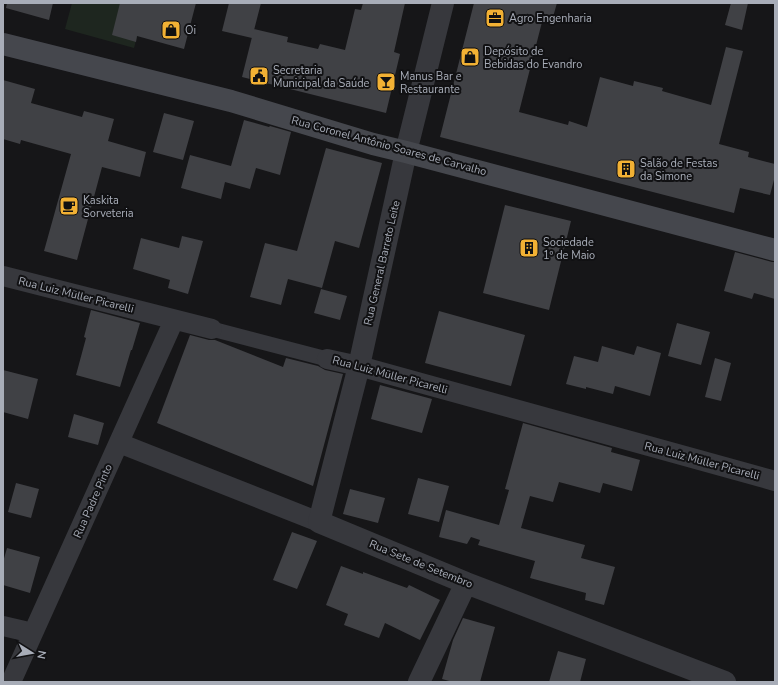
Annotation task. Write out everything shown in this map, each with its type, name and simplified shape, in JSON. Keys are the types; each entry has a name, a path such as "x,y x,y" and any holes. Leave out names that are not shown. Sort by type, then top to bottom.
{"main road":[{"name":"Rua Coronel Antônio Soares de Carvalho","path":"3,44 231,101 373,144 775,250"}],"street":[{"name":"Rua General Barreto Leite","path":"319,522 359,366 406,152 443,3"},
{"name":"Rua Luiz Müller Picarelli","path":"3,276 359,366 775,481"},
{"name":"Rua Padre Pinto","path":"11,682 174,320"},
{"name":"Rua Sete de Setembro","path":"119,442 466,583 725,682"},
{"path":"419,682 466,583"},
{"path":"3,626 33,633"}],"shaded area":[{"path":"72,3 146,3 134,48 65,29"}],"building":[{"path":"7,3 53,3 49,20 6,8"},
{"path":"120,3 196,3 184,49 137,36 136,42 112,35"},
{"path":"229,3 261,3 252,38 222,31"},
{"path":"363,3 405,3 394,52 400,54 386,113 242,77 254,29 288,37 287,42 318,49 320,44 345,50 355,9 361,10"},
{"path":"474,3 557,3 551,24 542,22 519,112 568,125 569,121 587,127 600,77 633,86 634,81 663,88 662,91 711,105 726,47 743,51 719,144 749,152 748,157 775,164 775,176 770,195 740,188 734,213 440,137"},
{"path":"731,3 748,3 742,30 725,25"},
{"path":"3,80 35,89 31,103 82,117 84,111 114,119 108,141 146,152 140,177 102,167 77,260 44,251 71,154 21,140 20,144 3,139"},
{"path":"164,113 194,121 183,160 153,152"},
{"path":"244,120 291,132 280,175 256,168 250,189 225,182 221,199 181,188 190,155 231,166"},
{"path":"326,148 382,163 359,248 335,241 322,288 288,279 281,305 250,297 265,243 297,251"},
{"name":"Sociedade 1º de Maio","path":"505,205 571,221 549,310 483,293"},
{"path":"182,236 203,241 188,294 168,288 170,280 133,269 141,238 179,248"},
{"path":"735,252 775,262 775,299 754,293 752,299 724,291"},
{"path":"321,289 347,296 340,320 314,313"},
{"path":"91,310 140,323 120,387 76,375 86,338 84,337"},
{"path":"439,311 525,335 511,386 425,363"},
{"path":"677,323 710,332 701,365 668,356"},
{"path":"190,335 215,340 283,367 286,358 343,374 313,486 157,423"},
{"path":"602,346 634,355 637,346 661,353 650,396 615,386 613,394 586,387 586,389 566,384 574,356 598,362"},
{"path":"715,358 731,363 721,401 705,397"},
{"path":"3,370 38,379 28,419 3,412"},
{"path":"380,385 432,399 422,433 371,419"},
{"path":"74,414 104,423 98,445 68,437"},
{"path":"523,423 612,448 611,452 640,460 632,491 603,483 600,493 559,482 553,502 530,496 521,528 585,545 581,558 615,567 604,605 585,600 586,593 530,578 535,561 478,545 480,540 471,537 467,544 439,537 446,510 499,525 509,490 505,489"},
{"path":"418,478 449,486 439,522 408,514"},
{"path":"16,483 39,489 31,518 8,512"},
{"path":"350,489 385,498 378,523 343,514"},
{"path":"292,532 317,541 297,589 273,580"},
{"path":"7,548 40,557 30,593 3,585 3,562"},
{"path":"341,566 363,574 363,572 407,588 409,585 440,600 420,640 385,623 379,638 344,625 348,614 326,605"},
{"path":"463,618 495,627 480,682 453,682 442,679 453,640"},
{"path":"558,651 586,659 580,682 549,682"}],"place":[{"name":"Agro Engenharia","path":"495,18"},
{"name":"Oi","path":"171,30"},
{"name":"Depósito de Bebidas do Evandro","path":"470,57"},
{"name":"Secretaria Municipal da Saúde","path":"259,76"},
{"name":"Manus Bar e Restaurante","path":"386,82"},
{"name":"Salão de Festas da Simone","path":"626,169"},
{"name":"Kaskita Sorveteria","path":"69,206"},
{"name":"Sociedade 1º de Maio","path":"529,248"}]}
